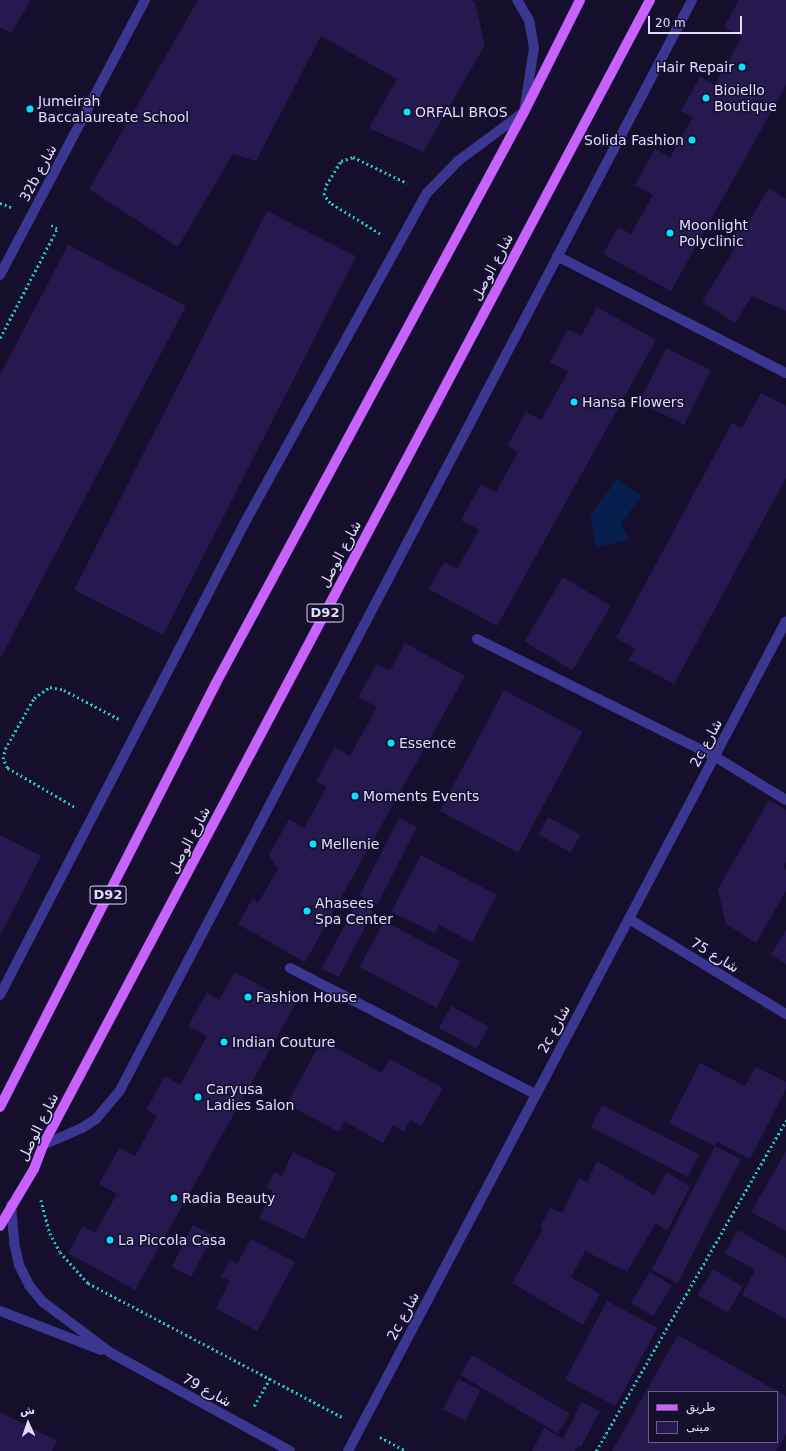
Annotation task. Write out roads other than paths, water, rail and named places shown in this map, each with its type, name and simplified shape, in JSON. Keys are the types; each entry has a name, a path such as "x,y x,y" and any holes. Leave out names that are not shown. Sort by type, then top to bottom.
{"main road":[{"name":"D92","path":"0,1107 216,683 524,112 580,0"},
{"name":"شارع الوصل","path":"0,1226 11,1205 34,1169 43,1145 650,0"}],"street":[{"name":"32b شارع","path":"0,275 145,0"},
{"path":"0,995 244,524 427,193 458,161 524,112 534,48 528,20 517,0"},
{"path":"43,1145 82,1128 96,1119 119,1092 692,0"},
{"path":"557,256 786,373"},
{"name":"2c شارع","path":"348,1451 786,620"},
{"path":"477,639 714,756 786,800"},
{"name":"شارع 75","path":"629,919 786,1014"},
{"path":"290,968 535,1094"},
{"name":"شارع 79","path":"11,1205 14,1243 19,1265 29,1285 43,1302 111,1353 290,1451"},
{"name":"شارع 79","path":"0,1312 111,1353"}],"water":[{"path":"617,479 641,496 621,524 629,540 596,547 590,516"}],"place":[{"name":"Hair Repair","path":"742,67"},
{"name":"Bioiello Boutique","path":"706,98"},
{"name":"Jumeirah Baccalaureate School","path":"30,109"},
{"name":"ORFALI BROS","path":"407,112"},
{"name":"Solida Fashion","path":"692,140"},
{"name":"Moonlight Polyclinic","path":"670,233"},
{"name":"Hansa Flowers","path":"574,402"},
{"name":"Essence","path":"391,743"},
{"name":"Moments Events","path":"355,796"},
{"name":"Mellenie","path":"313,844"},
{"name":"Ahasees Spa Center","path":"307,911"},
{"name":"Fashion House","path":"248,997"},
{"name":"Indian Couture","path":"224,1042"},
{"name":"Caryusa Ladies Salon","path":"198,1097"},
{"name":"Radia Beauty","path":"174,1198"},
{"name":"La Piccola Casa","path":"110,1240"}]}
